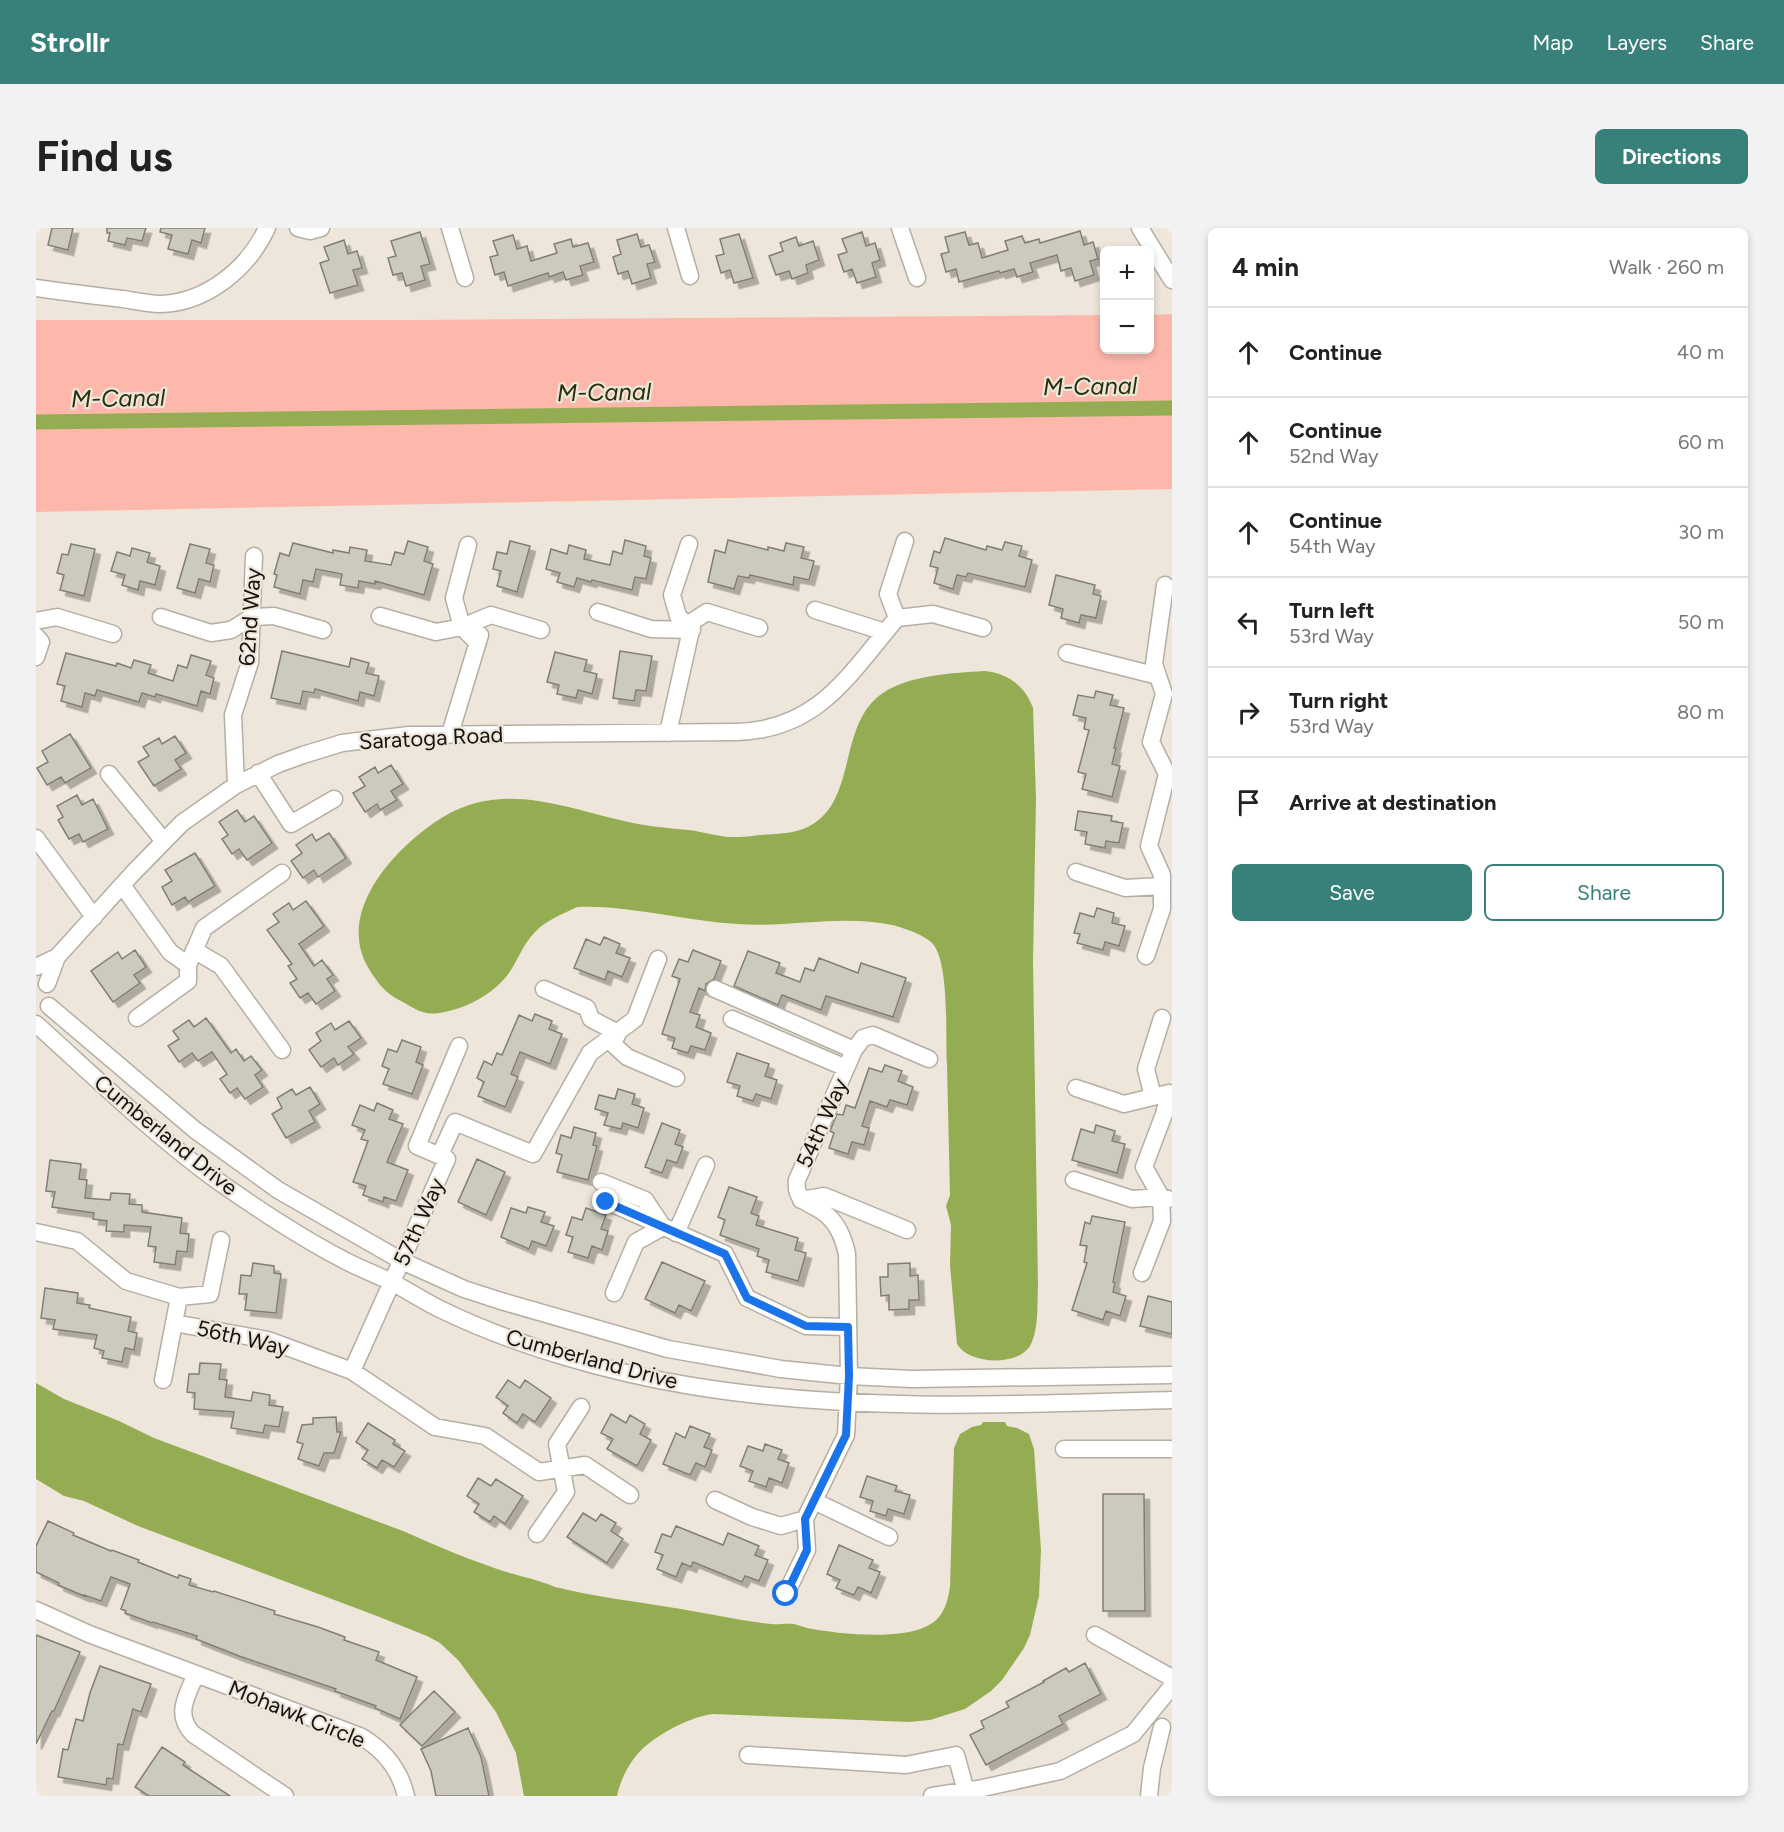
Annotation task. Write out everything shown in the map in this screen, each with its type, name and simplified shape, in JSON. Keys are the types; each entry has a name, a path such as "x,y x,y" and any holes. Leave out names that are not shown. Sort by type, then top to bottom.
{"street":[{"path":"36,288 159,304 180,301 200,294 236,272 250,256 267,228"},
{"path":"298,228 310,231 321,228"},
{"path":"450,228 465,278"},
{"path":"675,228 690,276"},
{"path":"900,228 917,278"},
{"path":"1140,228 1172,280"},
{"path":"905,541 888,594 897,618 933,614 983,628"},
{"path":"450,734 479,639 462,627 454,598 468,544"},
{"path":"689,544 672,594 678,616 692,630"},
{"name":"62nd Way","path":"236,785 233,715 250,662 254,556"},
{"path":"1146,956 1162,909 1165,875 1149,846 1169,773 1151,742 1164,694 1154,664 1165,585"},
{"path":"815,610 885,632"},
{"path":"598,612 651,629 692,630"},
{"path":"668,733 693,621 707,612 759,628"},
{"path":"380,616 436,632 462,627 490,615 541,630"},
{"path":"161,617 211,633 231,630 252,617 274,616 323,630"},
{"path":"36,621 57,617 113,634"},
{"name":"Saratoga Road","path":"42,979 57,957 163,840 214,798 258,773 303,754 342,743 382,737 450,734 746,732 768,728 810,711 828,698 897,618"},
{"path":"1067,653 1158,676"},
{"path":"258,773 291,824 334,799"},
{"path":"109,774 163,840"},
{"path":"36,838 94,917"},
{"path":"1076,872 1125,888 1165,875"},
{"path":"136,1018 188,981 191,957 204,928 282,873"},
{"path":"122,885 170,952 221,966 282,1050"},
{"name":"Saratoga Road","path":"36,967 57,957"},
{"path":"440,1155 454,1122 533,1154 590,1053 635,1019 658,959"},
{"path":"42,979 51,998 49,1006"},
{"name":"54th Way","path":"716,988 854,1050"},
{"path":"543,989 587,1008 591,1019 618,1033"},
{"name":"Cumberland Drive","path":"1172,1375 990,1378 848,1390 691,1386 575,1359 509,1338 454,1315 392,1282 343,1260 254,1206 220,1182 146,1122 36,1023 49,1006 195,1130 278,1190 402,1261 464,1289 668,1349 781,1369 848,1390 951,1405 1172,1400"},
{"path":"1142,1273 1162,1221 1166,1198 1144,1167 1164,1114 1165,1095 1146,1069 1162,1018"},
{"path":"732,1019 846,1068"},
{"path":"618,1033 613,1044 627,1057 676,1078"},
{"name":"54th Way","path":"805,1519 846,1435 847,1254 845,1244 835,1224 828,1216 801,1200 796,1191 797,1180 854,1050 863,1038 873,1035 929,1059"},
{"name":"57th Way","path":"352,1371 447,1159 417,1146 459,1047"},
{"path":"1076,1088 1124,1104 1165,1095"},
{"path":"614,1293 636,1242 669,1230 706,1165"},
{"path":"1074,1180 1132,1199 1166,1198"},
{"path":"601,1182 645,1200 669,1230"},
{"path":"801,1200 824,1196 907,1230"},
{"path":"606,1202 725,1254 747,1298 806,1326 848,1327"},
{"name":"56th Way","path":"36,1232 78,1241 126,1281 179,1297 174,1323 268,1340 352,1371 435,1427 485,1436 539,1472 585,1465 630,1495"},
{"path":"179,1297 210,1294 221,1239"},
{"path":"163,1380 174,1323"},
{"path":"537,1534 566,1492 557,1444 581,1407"},
{"path":"1064,1449 1172,1449"},
{"path":"715,1500 752,1517 780,1526 805,1519 807,1550 786,1594"},
{"path":"814,1501 889,1537"},
{"name":"Mohawk Circle","path":"36,1610 89,1634 362,1737 380,1749 394,1765 406,1796"},
{"path":"1095,1635 1172,1678"},
{"path":"195,1674 183,1707 182,1717 186,1727 285,1796"},
{"path":"932,1796 1060,1771 1133,1734 1172,1686"},
{"path":"1147,1717 1167,1728 1152,1768 1149,1796"},
{"path":"748,1755 906,1766 956,1755 966,1791"}],"shaded area":[{"path":"1172,314 1172,489 36,512 36,320 1100,315 1100,354 1154,354 1154,315"},
{"path":"984,671 1008,678 1020,687 1030,700 1033,708 1036,799 1033,961 1037,1317 1035,1333 1030,1346 1024,1353 1005,1360 972,1356 957,1344 950,1265 951,1225 946,1206 950,1195 946,1002 942,968 938,954 929,941 902,928 873,922 834,921 756,925 697,920 616,908 577,907 539,928 527,942 509,973 487,994 459,1008 433,1014 418,1010 394,997 378,983 360,947 359,925 375,882 407,845 443,817 465,806 488,800 533,800 632,823 725,837 781,834 803,829 821,818 833,803 841,785 858,725 868,707 883,693 918,679"},
{"path":"36,1383 64,1399 154,1438 403,1531 505,1572 555,1587 602,1597 748,1621 794,1624 820,1630 867,1635 913,1631 931,1624 940,1616 946,1605 950,1587 954,1448 960,1434 972,1427 981,1425 983,1422 1005,1422 1007,1426 1029,1434 1034,1449 1041,1550 1039,1596 1030,1635 1002,1680 991,1691 965,1709 930,1720 909,1722 713,1714 693,1719 650,1742 635,1757 626,1771 617,1796 524,1796 516,1753 496,1712 459,1661 440,1643 377,1616 138,1526 84,1501 64,1496 36,1479"}],"building":[{"path":"52,228 73,228 68,250 48,245"},
{"path":"107,228 146,228 142,241 127,238 125,245 108,241 110,233 107,233"},
{"path":"161,228 205,228 201,243 192,240 188,254 168,249 172,235 160,232"},
{"path":"1080,231 1084,245 1093,242 1098,259 1090,261 1094,275 1075,281 1071,268 1061,271 1057,255 1030,263 1033,272 1017,277 1014,269 959,282 956,269 946,272 941,254 949,252 945,237 965,232 969,245 978,243 982,258 1008,250 1005,241 1022,236 1025,243 1039,239 1040,243"},
{"path":"420,232 430,264 421,266 425,280 406,286 402,273 393,275 388,258 396,256 391,241"},
{"path":"862,232 866,246 875,243 880,260 872,263 876,277 857,283 852,269 844,272 838,255 847,252 842,239"},
{"path":"637,234 641,247 649,245 655,262 647,264 651,278 632,284 628,271 618,274 613,257 621,254 617,240"},
{"path":"739,234 753,278 734,283 730,270 721,273 716,256 724,254 720,239"},
{"path":"513,235 517,249 527,246 531,261 557,253 554,244 571,239 573,247 588,243 594,262 580,266 583,275 566,280 563,272 549,277 548,273 508,286 504,272 495,275 490,257 498,255 493,241"},
{"path":"796,237 799,246 813,241 819,260 806,265 808,273 792,279 789,271 776,275 769,256 783,251 780,243"},
{"path":"344,240 348,254 357,251 362,268 353,270 358,285 330,293 320,263 329,260 324,247"},
{"path":"945,538 986,550 987,546 1002,550 1005,542 1022,546 1019,556 1032,560 1025,587 968,573 966,577 957,575 953,589 934,583 938,568 930,566 934,551 940,553"},
{"path":"625,540 646,546 644,556 651,558 646,579 635,577 632,590 577,578 574,587 557,582 560,573 546,569 551,549 567,554 569,545 586,550 584,559 610,565 613,551 622,554"},
{"path":"728,540 768,550 768,547 784,551 786,543 804,547 801,558 814,561 809,580 794,577 793,585 750,575 749,578 738,576 734,589 708,582 715,550 725,553"},
{"path":"408,541 428,547 424,561 433,564 424,595 375,581 375,584 359,581 358,588 340,585 342,574 316,569 313,582 303,580 300,594 274,587 277,575 274,574 280,553 289,556 293,543 333,553 333,550 349,553 350,547 367,550 365,561 391,565 395,552 404,554"},
{"path":"510,541 530,546 517,592 497,586 501,571 493,569 497,552 507,554"},
{"path":"71,544 95,549 84,596 60,590 64,575 57,573 62,554 68,555"},
{"path":"190,544 210,549 206,563 214,565 210,582 199,579 195,593 177,588"},
{"path":"132,548 150,553 147,562 160,566 155,585 140,581 138,590 122,585 125,575 111,571 117,552 130,556"},
{"path":"1056,575 1095,585 1093,594 1101,596 1096,618 1081,615 1079,623 1061,618 1063,609 1049,605"},
{"path":"282,651 349,667 351,658 369,663 366,673 379,676 374,696 360,692 358,701 315,689 314,693 303,691 300,704 271,698"},
{"path":"620,651 652,656 646,691 636,690 634,701 613,698"},
{"path":"555,652 587,660 584,671 597,674 592,694 578,690 576,698 557,694 559,685 547,682"},
{"path":"66,653 131,668 134,660 151,665 148,673 173,681 178,665 187,668 191,655 211,661 206,675 214,678 210,694 201,691 197,706 156,694 155,697 142,693 139,702 97,690 95,696 85,693 82,707 61,701 65,686 57,684"},
{"path":"1096,691 1113,695 1110,705 1124,708 1114,748 1116,748 1112,764 1120,766 1112,797 1082,789 1086,774 1078,772 1089,730 1084,729 1086,718 1073,715 1078,695 1094,698"},
{"path":"70,734 91,768 65,783 61,777 47,785 37,768 48,762 42,751"},
{"path":"175,736 186,753 175,760 181,769 154,786 138,762 149,756 143,747 159,738 162,744"},
{"path":"391,765 403,784 391,791 397,800 380,810 377,804 365,812 353,793 365,786 359,777 375,767 378,773"},
{"path":"77,795 82,805 93,799 108,829 83,842 79,834 69,839 58,820 63,817 57,806"},
{"path":"237,810 245,822 254,816 272,843 247,860 239,849 232,854 222,839 228,835 219,822"},
{"path":"1078,811 1112,816 1111,821 1123,823 1119,843 1106,841 1105,848 1085,844 1087,832 1075,830"},
{"path":"329,833 346,858 318,877 314,870 303,878 291,861 302,853 296,845 312,834 316,841"},
{"path":"195,853 215,886 188,902 185,897 172,905 162,887 172,881 165,870"},
{"path":"306,901 324,926 299,944 314,966 322,960 333,975 327,979 335,991 316,1004 308,993 300,998 290,983 297,979 288,966 292,964 267,930 279,922 273,914 289,903 293,910"},
{"path":"1097,908 1114,913 1112,923 1125,926 1119,946 1105,942 1103,950 1077,943 1080,934 1074,933 1080,913 1094,917"},
{"path":"604,937 620,944 616,953 630,958 622,977 608,971 605,980 574,968 586,939 600,945"},
{"path":"135,950 146,967 134,975 140,983 113,1002 91,971 118,952 122,959"},
{"path":"693,950 721,961 714,979 706,984 705,991 699,988 690,1012 700,1015 696,1027 711,1033 705,1050 691,1046 688,1053 672,1048 675,1038 662,1034 680,979 672,976 679,959 688,962"},
{"path":"748,951 780,963 776,973 800,982 805,968 814,971 819,958 858,973 861,963 906,978 893,1017 826,996 821,1010 782,995 778,1005 734,986"},
{"path":"535,1014 552,1021 549,1029 562,1034 550,1064 520,1052 511,1074 518,1077 505,1107 478,1096 484,1082 477,1078 484,1061 492,1065 497,1053 502,1055 519,1015 532,1021"},
{"path":"206,1018 231,1053 236,1049 244,1061 251,1056 262,1070 255,1075 263,1087 245,1099 237,1088 230,1093 220,1079 227,1074 212,1052 198,1061 192,1053 179,1062 168,1046 179,1039 173,1031 189,1020 194,1027"},
{"path":"349,1021 361,1038 348,1047 354,1054 338,1065 334,1058 321,1067 309,1050 321,1041 316,1033 331,1023 335,1030"},
{"path":"402,1040 421,1047 416,1062 423,1065 412,1094 383,1084 389,1069 382,1066 388,1049 397,1052"},
{"path":"737,1053 769,1064 765,1076 777,1080 771,1099 756,1094 753,1101 737,1096 740,1086 727,1082"},
{"path":"885,1065 902,1071 898,1081 913,1087 907,1105 890,1100 887,1107 870,1101 862,1126 869,1128 864,1145 852,1142 848,1154 829,1148 834,1133 830,1131 837,1114 843,1115 846,1105 855,1108 869,1068 882,1072"},
{"path":"310,1087 320,1104 309,1111 315,1122 286,1138 272,1114 282,1108 277,1098 292,1089 296,1095"},
{"path":"618,1089 635,1094 632,1104 644,1108 638,1128 623,1123 621,1129 604,1125 608,1113 595,1109 599,1095 615,1099"},
{"path":"377,1103 393,1110 389,1119 403,1124 387,1162 408,1170 396,1201 384,1197 383,1202 363,1195 366,1186 353,1182 368,1141 361,1139 365,1130 352,1125 360,1105 374,1111"},
{"path":"662,1123 680,1130 675,1144 683,1147 677,1163 667,1160 662,1173 645,1167"},
{"path":"1096,1125 1115,1131 1112,1141 1125,1144 1117,1173 1072,1160 1081,1129 1094,1133"},
{"path":"574,1127 596,1133 593,1145 597,1146 588,1180 557,1172 562,1155 556,1153 561,1135 571,1138"},
{"path":"477,1159 505,1172 486,1215 458,1202"},
{"path":"50,1160 81,1164 79,1179 87,1180 85,1198 110,1200 111,1193 130,1194 129,1204 142,1205 142,1212 182,1218 180,1233 189,1234 187,1252 177,1251 175,1265 154,1262 156,1247 148,1246 151,1227 124,1225 124,1232 106,1231 107,1221 93,1219 94,1213 52,1207 55,1192 46,1191"},
{"path":"729,1187 757,1197 751,1213 759,1216 756,1225 798,1238 795,1250 806,1253 798,1281 766,1272 769,1260 757,1256 759,1249 720,1235 725,1220 718,1217"},
{"path":"528,1207 545,1212 541,1222 554,1226 546,1246 532,1241 529,1249 501,1237 511,1208 526,1213"},
{"path":"586,1208 606,1215 601,1229 608,1231 602,1250 592,1246 588,1258 568,1252 573,1237 566,1235 572,1217 582,1220"},
{"path":"1092,1216 1125,1222 1113,1292 1126,1296 1120,1316 1106,1311 1103,1320 1072,1310 1087,1263 1084,1262 1087,1246 1080,1245 1085,1222 1090,1224"},
{"path":"662,1262 705,1281 691,1311 679,1305 675,1313 645,1299"},
{"path":"253,1263 274,1266 274,1273 281,1274 276,1313 245,1310 247,1294 239,1294 241,1275 251,1276"},
{"path":"910,1263 910,1276 918,1275 919,1300 909,1300 909,1309 889,1310 889,1295 881,1296 880,1277 888,1277 888,1264"},
{"path":"45,1288 78,1293 77,1303 90,1305 89,1308 131,1317 128,1331 137,1333 134,1350 125,1348 122,1362 102,1358 104,1351 94,1348 97,1335 53,1329 55,1320 41,1318"},
{"path":"1148,1296 1172,1302 1172,1334 1140,1326"},
{"path":"200,1363 221,1364 219,1379 227,1380 225,1397 251,1401 253,1392 270,1395 269,1405 283,1407 279,1427 265,1425 263,1433 231,1428 234,1412 194,1409 195,1393 187,1392 189,1374 199,1374"},
{"path":"508,1380 520,1388 525,1380 551,1398 535,1422 523,1414 517,1423 503,1413 508,1406 496,1397"},
{"path":"611,1414 626,1423 630,1415 645,1424 640,1434 651,1440 637,1466 607,1449 613,1439 601,1433"},
{"path":"336,1417 337,1432 341,1432 334,1453 324,1453 319,1466 298,1459 303,1444 297,1442 302,1425 313,1424 313,1418"},
{"path":"368,1423 395,1440 393,1444 405,1451 394,1467 382,1460 377,1468 362,1459 368,1450 356,1442"},
{"path":"690,1426 710,1434 704,1447 712,1450 705,1467 696,1463 690,1475 663,1464 676,1433 685,1438"},
{"path":"765,1444 782,1450 778,1459 789,1463 782,1483 769,1478 766,1487 749,1481 753,1471 740,1466 748,1446 763,1451"},
{"path":"867,1476 897,1486 895,1491 910,1495 904,1514 888,1509 886,1516 870,1511 873,1501 860,1497"},
{"path":"478,1478 491,1486 496,1479 523,1496 505,1524 494,1516 490,1522 474,1512 479,1504 467,1496"},
{"path":"1103,1494 1144,1494 1145,1611 1103,1611"},
{"path":"583,1513 596,1521 601,1514 616,1523 611,1531 623,1539 607,1563 567,1537"},
{"path":"48,1521 74,1533 73,1535 139,1560 138,1562 178,1578 179,1575 191,1579 189,1585 275,1611 274,1614 318,1627 345,1637 344,1640 379,1652 376,1660 417,1677 400,1719 375,1708 376,1706 335,1691 336,1689 239,1656 196,1639 197,1636 125,1613 126,1611 121,1609 130,1584 111,1577 101,1601 58,1585 59,1583 36,1572 36,1546"},
{"path":"676,1526 723,1545 728,1533 759,1546 755,1555 768,1560 759,1581 745,1576 742,1582 693,1562 691,1567 682,1563 676,1577 657,1569 663,1555 655,1552 662,1534 671,1537"},
{"path":"839,1545 873,1560 869,1568 880,1572 871,1593 858,1587 854,1595 836,1588 840,1580 827,1574"},
{"path":"36,1635 80,1652 54,1711 36,1744"},
{"path":"1085,1663 1101,1694 1059,1716 1063,1724 986,1765 970,1735 984,1728 981,1721 1009,1707 1006,1702 1066,1668 1069,1672"},
{"path":"100,1666 151,1684 141,1712 133,1709 123,1745 118,1744 113,1779 107,1778 106,1785 58,1777 63,1749 68,1750 76,1719 83,1721"},
{"path":"434,1691 455,1712 422,1746 400,1725"},
{"path":"468,1728 481,1757 489,1796 436,1796 431,1771 421,1749"},
{"path":"162,1747 185,1762 183,1765 230,1796 149,1796 135,1787"}],"waterway":[{"name":"M-Canal","path":"36,422 1172,408"}],"route":[{"path":"606,1202 725,1254 747,1298 806,1326 848,1327 849,1376 846,1435 805,1519 807,1550 786,1594"}]}
